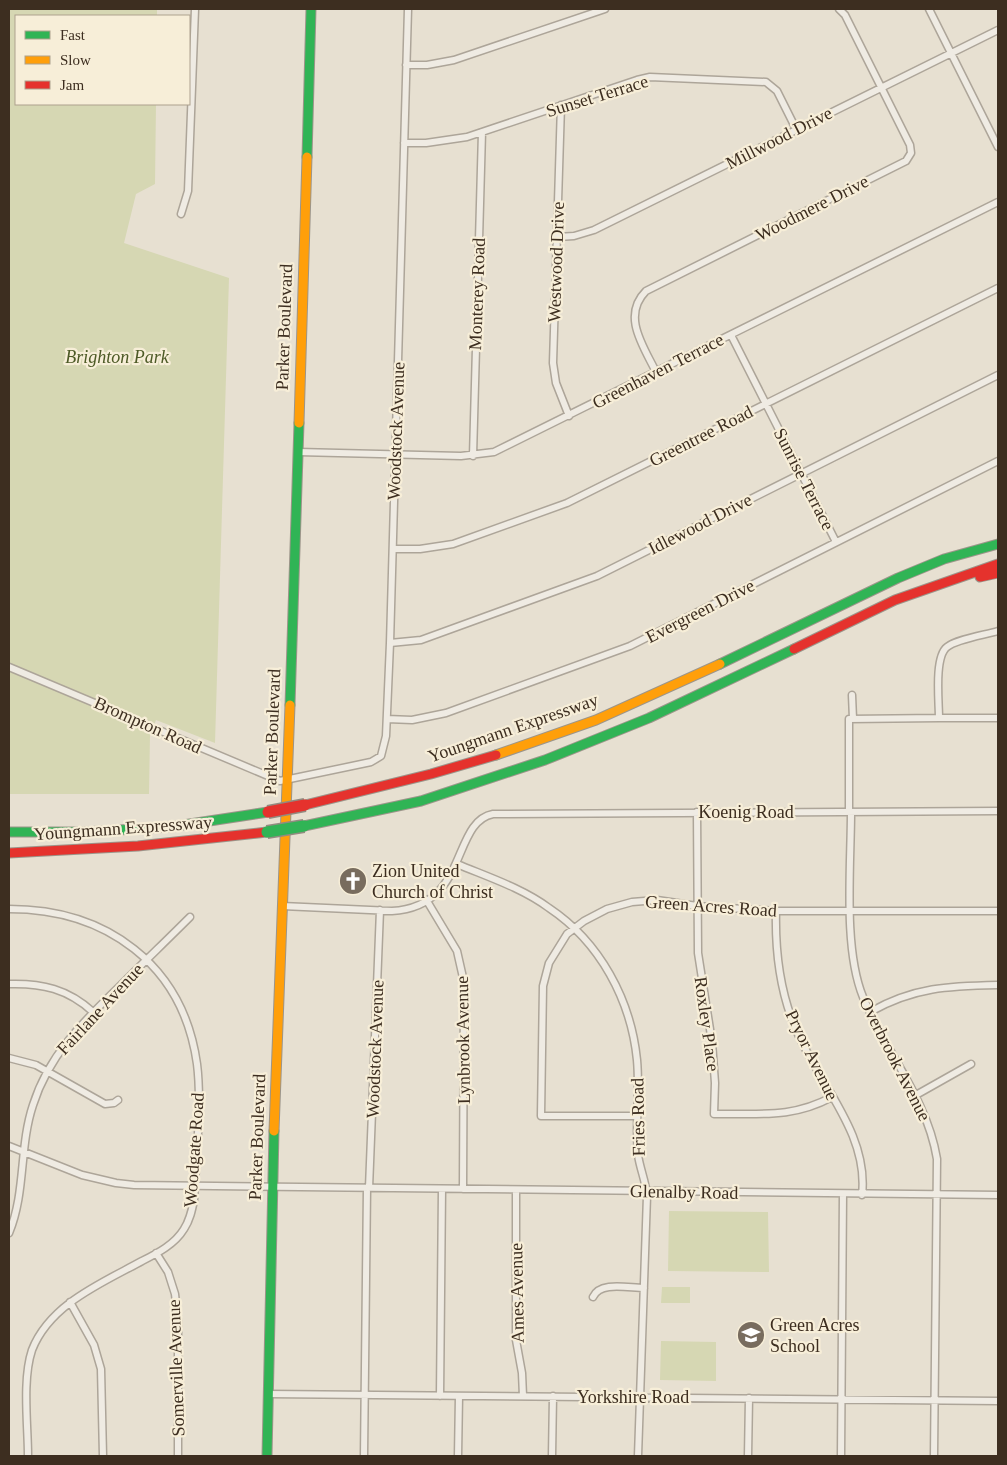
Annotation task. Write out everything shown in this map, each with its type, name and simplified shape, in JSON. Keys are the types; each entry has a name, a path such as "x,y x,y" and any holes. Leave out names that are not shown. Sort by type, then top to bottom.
{"main road":[{"name":"Parker Boulevard","path":"267,1456 272,1187 288,779 311,9"},
{"path":"939,561 998,537"},
{"name":"Youngmann Expressway","path":"9,832 84,832 170,827 305,805 416,780 544,739 636,703 833,606 939,561 998,544"},
{"name":"Youngmann Expressway","path":"9,853 96,851 164,846 304,826 421,801 545,760 648,718 895,600 998,564"},
{"path":"932,586 998,573"}],"street":[{"path":"181,214 188,191 195,9"},
{"name":"Woodstock Avenue","path":"288,779 377,760 383,752 387,719 390,643 408,9"},
{"path":"406,65 427,65 454,60 605,9"},
{"name":"Woodmere Drive","path":"656,372 634,321 635,307 646,291 890,169 909,157 910,145 845,15 839,9"},
{"path":"929,9 998,147"},
{"name":"Millwood Drive","path":"557,237 574,236 594,230 950,52 998,30"},
{"name":"Sunset Terrace","path":"404,143 451,140 482,132 650,78 761,80 776,89 796,129"},
{"name":"Westwood Drive","path":"561,106 553,363 556,383 569,416"},
{"name":"Monterey Road","path":"473,456 482,132"},
{"name":"Greenhaven Terrace","path":"298,452 473,456 504,448 998,202"},
{"name":"Greentree Road","path":"393,549 453,544 567,503 998,288"},
{"name":"Sunrise Terrace","path":"731,335 836,542"},
{"name":"Idlewood Drive","path":"390,643 421,640 597,576 998,375"},
{"name":"Evergreen Drive","path":"387,719 412,720 446,713 630,646 998,461"},
{"path":"939,718 939,661 943,651 952,644 998,631"},
{"name":"Brompton Road","path":"9,667 247,768 280,781 288,779"},
{"path":"852,695 853,718 998,718"},
{"name":"Overbrook Avenue","path":"853,718 849,719 851,912 854,962 863,996 870,1012 916,1095 926,1117 935,1147 938,1195 934,1456"},
{"name":"Koenig Road","path":"457,864 473,826 481,818 493,814 998,810"},
{"name":"Roxley Place","path":"697,812 699,965 714,1062 714,1114 771,1115 792,1113 832,1097"},
{"path":"282,906 403,910 427,901 447,882 457,864"},
{"name":"Fries Road","path":"457,864 534,898 574,928 605,966 619,991 629,1017 637,1062 638,1156 646,1192 638,1456"},
{"name":"Green Acres Road","path":"637,1116 541,1116 545,974 554,953 574,928 601,912 632,902 658,900 697,906 776,911 998,911"},
{"name":"Lynbrook Avenue","path":"427,901 457,951 464,982 463,1189"},
{"name":"Woodgate Road","path":"9,909 47,911 76,917 109,931 146,960 166,983 179,1004 195,1050 198,1078 192,1209 184,1228 174,1241 156,1253 70,1302 42,1332 32,1352 27,1374 28,1456"},
{"name":"Woodstock Avenue","path":"364,1456 368,1188 380,910"},
{"name":"Pryor Avenue","path":"776,911 776,951 786,1002 805,1049 848,1125 859,1153 863,1173 862,1194"},
{"name":"Fairlane Avenue","path":"9,1229 20,1188 29,1119 47,1070 68,1039 93,1012 190,917"},
{"path":"9,984 32,984 54,988 78,1000 93,1012"},
{"path":"870,1012 899,997 930,988 998,985"},
{"path":"9,1058 26,1061 47,1070 105,1104 114,1104 118,1100"},
{"path":"916,1095 971,1064"},
{"name":"Glenalby Road","path":"9,1146 99,1180 134,1185 998,1195"},
{"path":"440,1396 442,1189"},
{"name":"Ames Avenue","path":"516,1190 516,1340 522,1373 523,1396"},
{"path":"841,1456 843,1194"},
{"name":"Somerville Avenue","path":"156,1253 168,1272 175,1294 178,1322 178,1456"},
{"path":"593,1297 595,1292 604,1287 644,1288"},
{"path":"70,1302 87,1330 101,1369 103,1456"},
{"name":"Yorkshire Road","path":"268,1394 998,1401"},
{"path":"458,1456 459,1396"},
{"path":"552,1456 553,1396"},
{"path":"748,1456 749,1398"}],"green space":[{"name":"Brighton Park","path":"9,9 157,9 157,15 15,15 15,105 156,105 155,184 136,194 124,243 229,278 215,743 156,720 150,735 149,794 9,794"},
{"path":"669,1211 768,1212 769,1272 668,1271"},
{"path":"662,1287 690,1287 690,1303 661,1303"},
{"path":"661,1341 716,1342 716,1381 660,1380"}],"traffic: fast":[{"path":"307,157 311,9"},
{"path":"290,705 299,423"},
{"path":"720,664 898,578 944,559 998,544"},
{"path":"304,826 421,801 545,760 649,718 794,649"},
{"path":"9,832 84,832 170,827 268,812"},
{"path":"267,832 304,826"},
{"path":"267,1456 274,1131"}],"traffic: slow":[{"path":"299,423 307,157"},
{"path":"496,755 596,720 720,664"},
{"path":"274,1131 290,705"}],"traffic: jam":[{"path":"794,649 895,600 998,564"},
{"path":"980,577 998,573"},
{"path":"305,805 431,774 496,755"},
{"path":"268,812 305,805"},
{"path":"9,853 138,846 267,832"}],"place":[{"name":"Zion United Church of Christ","path":"353,881"},
{"name":"Green Acres School","path":"751,1335"}]}
